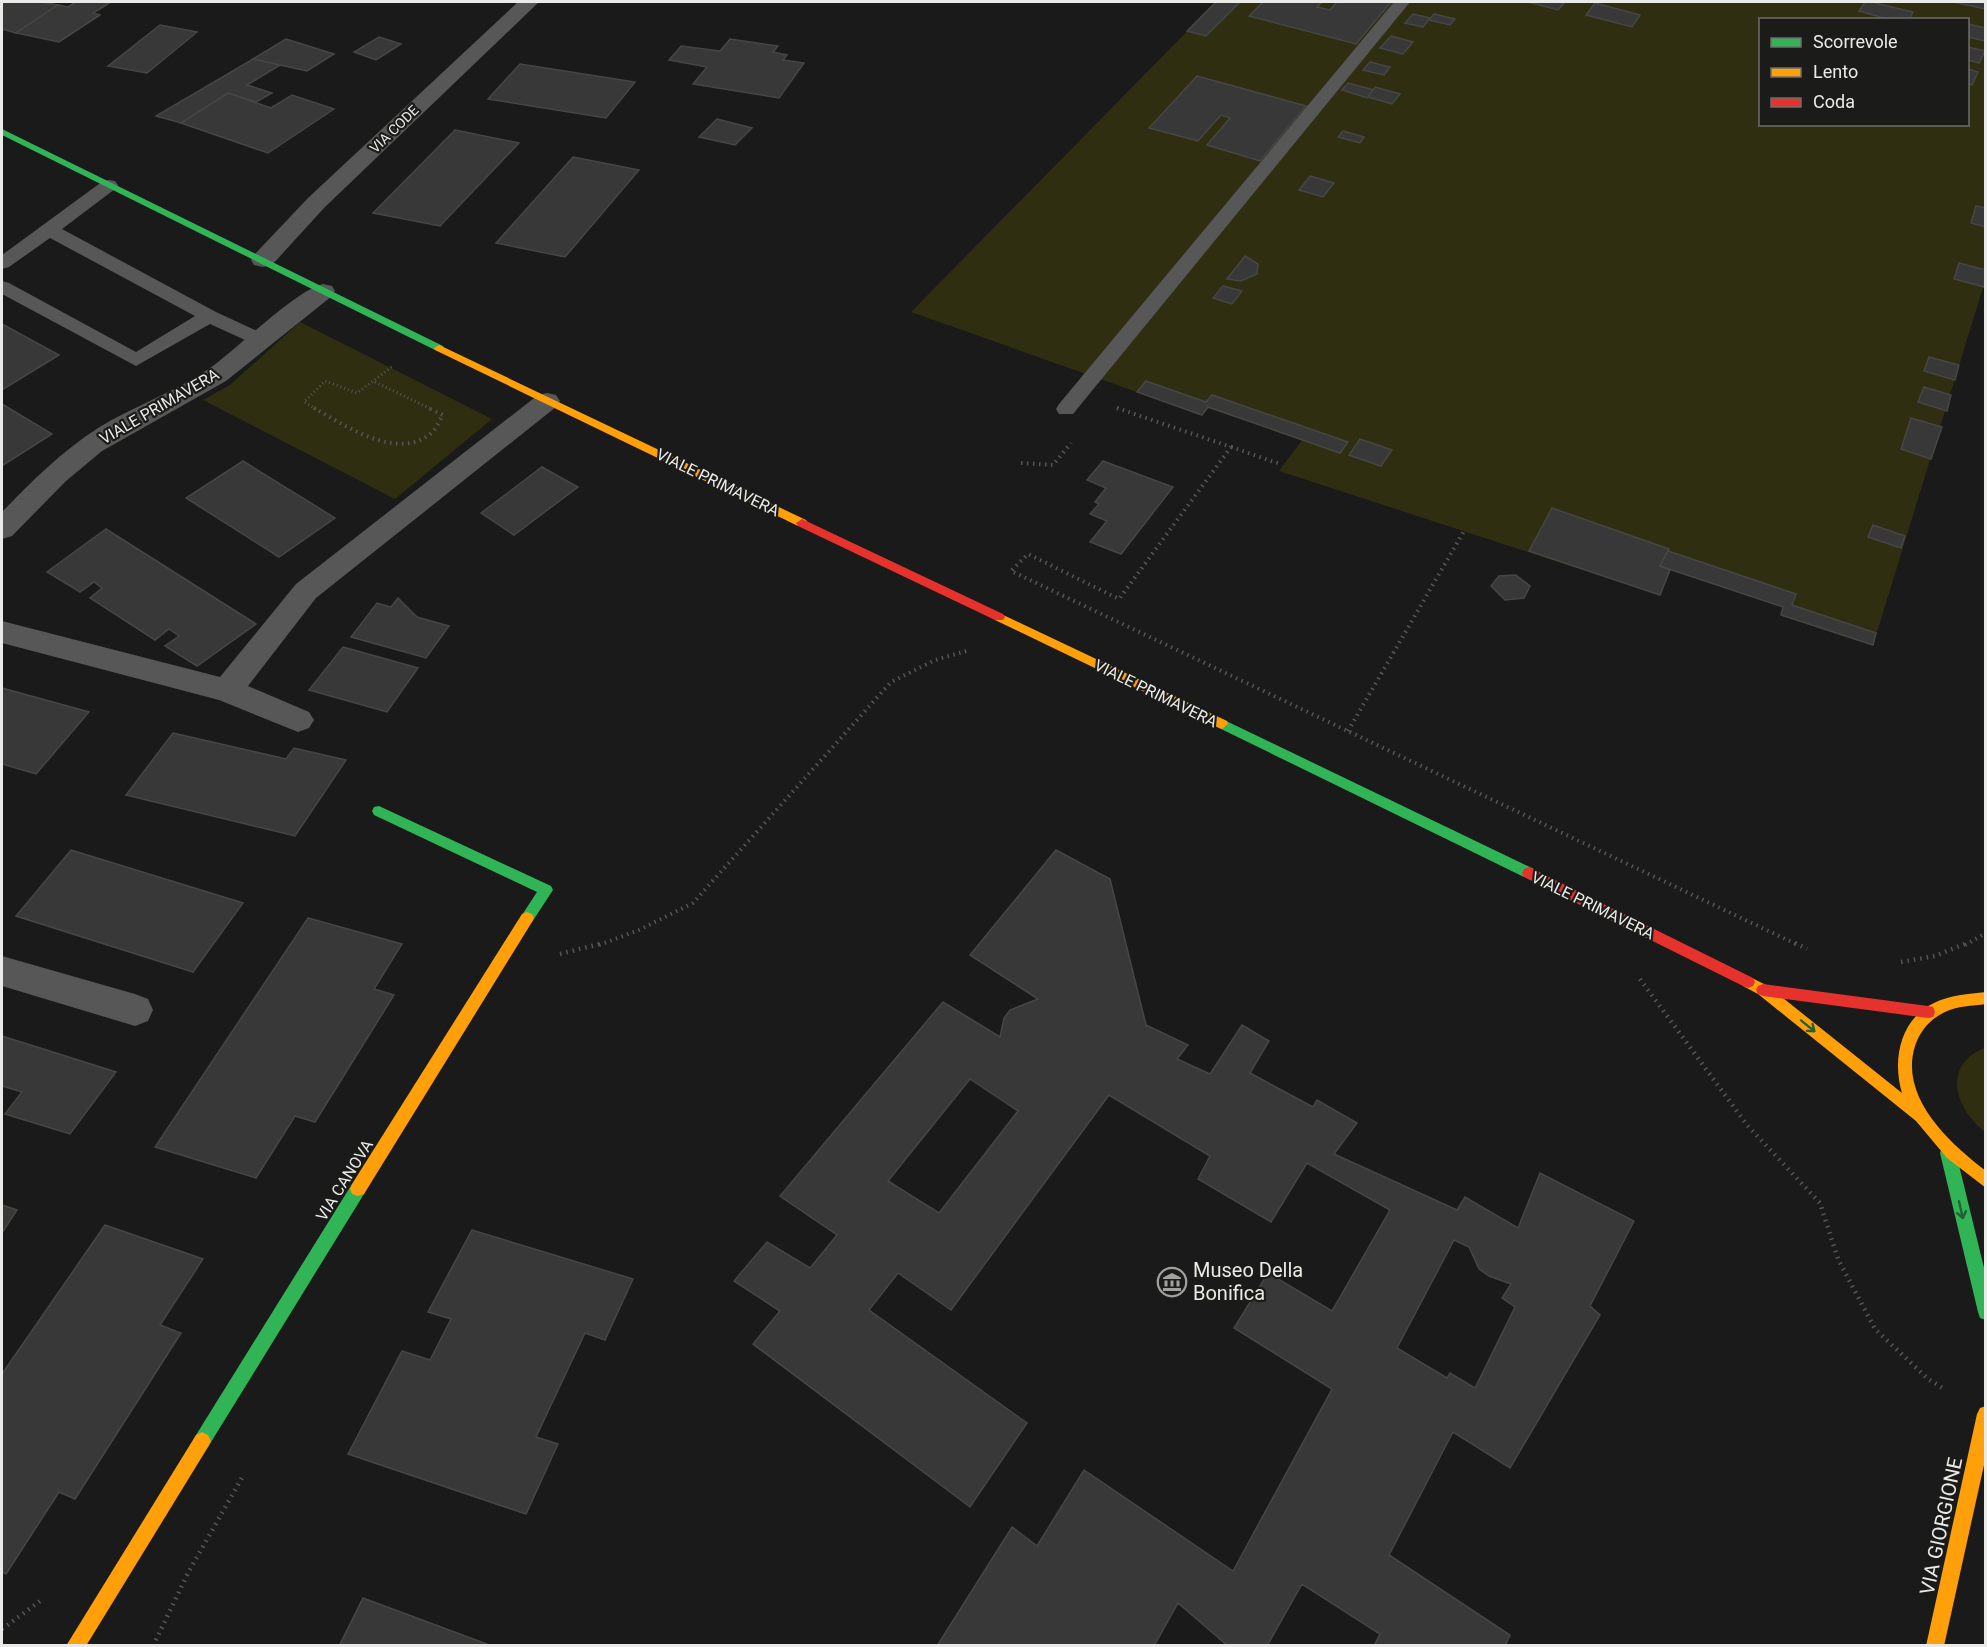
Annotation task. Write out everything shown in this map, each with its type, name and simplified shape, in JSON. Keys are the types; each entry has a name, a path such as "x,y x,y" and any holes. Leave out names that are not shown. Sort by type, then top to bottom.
{"main road":[{"name":"VIALE PRIMAVERA","path":"2,132 547,401 1398,808 1763,990 1918,1115"},
{"name":"VIA CANOVA","path":"75,1646 508,945 546,891 379,811"},
{"name":"VIALE PRIMAVERA","path":"1763,990 1928,1012"},
{"path":"1986,998 1956,1000 1928,1012 1910,1034 1902,1061 1905,1086 1918,1115 1948,1153 1986,1181"},
{"path":"1948,1153 1986,1312"},
{"name":"VIA GIORGIONE","path":"1935,1646 1986,1414"}],"street":[{"name":"VIA CODE","path":"263,260 316,203 529,2"},
{"name":"VIALE PRIMAVERA","path":"2,529 39,490 93,444 138,417 201,386 264,340 294,311 323,291"},
{"path":"227,690 306,591 547,401"},
{"path":"2,632 227,690 298,720"},
{"path":"2,971 135,1010"}],"lane":[{"path":"1066,409 1402,2"},
{"path":"2,264 109,185"},
{"path":"49,230 209,316 264,340"},
{"path":"2,287 136,360 209,316"}],"path":[{"path":"375,382 443,415 439,426 420,441 399,446 357,432 304,402 325,381 357,393 375,382 398,361"},
{"path":"1079,394 1280,464"},
{"path":"1021,463 1053,465 1073,440"},
{"path":"1231,447 1119,599 1028,555 1011,571 1811,951"},
{"path":"1348,731 1464,531"},
{"path":"556,955 588,950 693,903 891,682 934,660 977,648"},
{"path":"1893,963 1926,959 1956,951 1986,933"},
{"path":"1634,970 1747,1125 1820,1203 1838,1259 1875,1329 1928,1379 1947,1391"},
{"path":"153,1646 188,1573 246,1470"}],"shaded area":[{"path":"1216,2 1985,2 1985,281 1873,645 1781,615 1783,607 1670,570 1660,595 1279,471 1302,440 1208,408 1202,415 911,312"},
{"path":"300,322 492,419 395,499 203,400 230,385"},
{"path":"1985,1048 1985,1132 1966,1111 1957,1087 1958,1075 1963,1064 1971,1055"}],"building":[{"path":"2,2 41,2 58,5 16,33 2,29"},
{"path":"76,2 111,2 93,13 100,15 59,42 16,33 58,5 68,7"},
{"path":"1216,2 1240,2 1206,36 1187,31"},
{"path":"1263,2 1322,2 1317,7 1330,10 1337,2 1391,2 1356,44 1249,16"},
{"path":"1528,2 1565,2 1558,10"},
{"path":"1865,2 1871,2 1913,12 1910,18 1884,18 1859,11"},
{"path":"1953,2 1986,2 1986,9"},
{"path":"1595,3 1640,15 1632,27 1586,15"},
{"path":"1413,14 1430,18 1423,27 1405,23"},
{"path":"1434,14 1455,19 1450,25 1429,20"},
{"path":"1969,24 1986,28 1985,41 1969,37"},
{"path":"160,25 197,32 147,73 108,66"},
{"path":"1391,36 1413,42 1403,54 1380,48"},
{"path":"379,37 401,44 376,60 354,52"},
{"path":"286,39 334,54 307,71 253,59"},
{"path":"730,39 778,46 773,52 787,55 783,60 804,63 779,98 693,84 707,67 669,60 681,46 720,51"},
{"path":"1969,47 1985,51 1979,63 1969,60"},
{"path":"253,59 280,65 247,85 272,93 256,102 228,93 181,123 156,116"},
{"path":"1370,62 1390,67 1384,75 1363,70"},
{"path":"520,64 635,82 606,118 488,99"},
{"path":"1969,69 1978,72 1972,85 1969,84"},
{"path":"1197,76 1306,106 1260,161 1207,145 1230,118 1221,115 1198,141 1149,128"},
{"path":"1348,83 1374,90 1367,98 1342,90"},
{"path":"1375,87 1400,94 1392,104 1368,97"},
{"path":"228,93 271,108 292,95 334,109 268,153 181,123"},
{"path":"717,119 752,128 735,145 699,137"},
{"path":"455,130 519,143 440,226 373,213"},
{"path":"1343,131 1364,137 1360,143 1338,137"},
{"path":"573,157 639,170 565,257 496,243"},
{"path":"1310,176 1334,183 1323,197 1299,190"},
{"path":"1976,206 1986,208 1986,227 1971,223"},
{"path":"1245,256 1258,264 1257,274 1241,281 1227,279"},
{"path":"1959,263 1986,270 1984,287 1954,279"},
{"path":"1223,286 1242,291 1232,304 1213,298"},
{"path":"2,324 59,355 2,390"},
{"path":"1929,357 1959,365 1955,380 1924,371"},
{"path":"1146,381 1206,402 1212,395 1348,442 1340,453 1208,407 1202,415 1137,392"},
{"path":"1924,387 1951,395 1947,411 1918,402"},
{"path":"2,404 52,434 2,466"},
{"path":"1911,418 1942,427 1931,459 1901,449"},
{"path":"1360,439 1392,450 1381,466 1349,455"},
{"path":"243,461 335,518 279,557 186,498"},
{"path":"1103,461 1173,487 1121,554 1090,542 1107,521 1090,514 1099,504 1095,502 1106,488 1087,480"},
{"path":"542,467 578,487 514,535 481,513"},
{"path":"1552,508 1669,549 1660,566 1670,570 1660,595 1529,551"},
{"path":"1873,525 1905,536 1901,548 1868,537"},
{"path":"106,529 256,624 197,666 165,646 179,636 169,629 155,640 90,598 102,588 94,582 80,592 47,572"},
{"path":"1668,551 1796,594 1792,605 1876,633 1873,645 1781,615 1783,607 1660,566"},
{"path":"1516,575 1530,586 1524,598 1505,600 1491,586 1499,576"},
{"path":"398,598 417,617 449,626 426,658 351,637 377,603 391,607"},
{"path":"343,647 418,668 387,712 309,690"},
{"path":"2,688 89,712 36,774 2,764"},
{"path":"173,733 286,759 294,748 346,760 295,836 126,795"},
{"path":"71,850 243,903 193,972 16,916"},
{"path":"1056,850 1110,879 1146,1025 1188,1045 1177,1059 1210,1074 1242,1025 1269,1041 1250,1073 1313,1107 1317,1100 1357,1123 1334,1154 1457,1210 1465,1197 1518,1228 1540,1173 1634,1221 1590,1306 1600,1315 1510,1468 1453,1432 1389,1555 1510,1635 1505,1646 1374,1646 1380,1634 1302,1584 1267,1646 1228,1646 1178,1603 1154,1646 937,1646 1012,1527 1037,1546 1084,1470 1233,1571 1332,1389 1234,1328 1268,1273 1332,1311 1390,1210 1307,1163 1271,1222 1198,1179 1210,1156 1109,1095 951,1310 898,1273 869,1310 1027,1423 970,1507 753,1344 780,1311 734,1281 767,1242 810,1268 837,1235 780,1196 943,1002 1000,1037 1004,1018 1010,1010 1038,999 970,955","holes":["970,1079 1018,1111 939,1213 888,1181","1454,1240 1469,1247 1479,1269 1489,1276 1511,1284 1502,1298 1515,1307 1475,1388 1450,1373 1447,1378 1397,1348"]},
{"path":"308,918 402,944 374,989 394,995 315,1122 295,1116 256,1178 155,1147"},
{"path":"2,1036 116,1072 70,1134 5,1114 22,1092 2,1086"},
{"path":"2,1205 17,1210 2,1233"},
{"path":"105,1225 203,1259 160,1325 181,1333 75,1499 59,1492 6,1574 2,1572 2,1374"},
{"path":"472,1230 633,1279 605,1340 585,1333 536,1437 558,1444 526,1514 348,1454 402,1351 430,1360 451,1319 428,1312"},
{"path":"363,1598 492,1646 339,1646"}],"traffic: fast":[{"path":"2,132 439,348"},
{"path":"1222,724 1529,873"},
{"path":"379,811 546,890 527,918"},
{"path":"1948,1153 1986,1312"},
{"path":"202,1441 358,1189"}],"traffic: slow":[{"path":"439,348 802,523"},
{"path":"999,617 1222,724"},
{"path":"358,1189 527,918"},
{"path":"1748,982 1763,990 1918,1115"},
{"path":"1986,998 1950,1004 1930,1013 1912,1034 1905,1055 1905,1077 1911,1098 1922,1118 1952,1153 1986,1181"},
{"path":"1935,1646 1986,1414"},
{"path":"75,1646 202,1441"}],"traffic: jam":[{"path":"802,523 999,617"},
{"path":"1529,873 1748,982"},
{"path":"1763,990 1928,1012"}],"place":[{"name":"Museo Della Bonifica","path":"1172,1282"}]}
